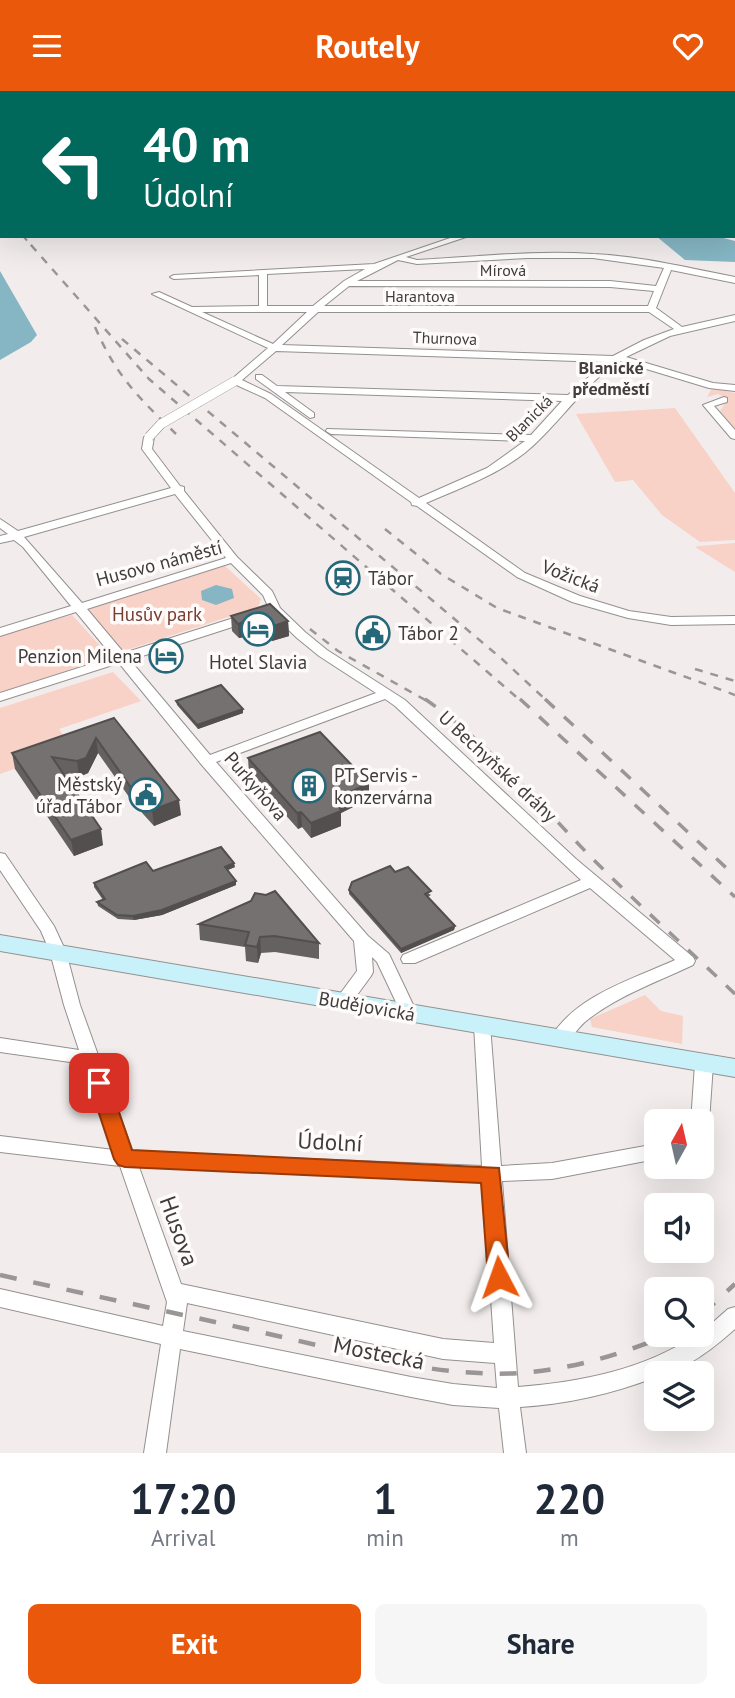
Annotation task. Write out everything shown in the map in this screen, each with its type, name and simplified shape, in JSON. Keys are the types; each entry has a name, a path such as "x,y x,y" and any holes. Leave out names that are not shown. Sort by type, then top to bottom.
{"main road":[{"name":"Budějovická","path":"0,943 735,1068"}],"street":[{"path":"233,559 180,489 154,460 148,449 149,437 161,424 235,381 275,348 313,310 348,283 376,267 459,238"},
{"path":"401,258 417,262 526,256 592,256 626,259 735,280"},
{"path":"174,277 376,267"},
{"path":"668,268 651,309 681,330"},
{"path":"262,271 263,310"},
{"name":"Mírová","path":"348,283 610,283 659,289"},
{"path":"156,294 275,348"},
{"name":"Harantova","path":"189,309 651,309"},
{"name":"Blanická","path":"416,503 511,458 536,438 570,398 615,358 643,342 735,318"},
{"name":"Thurnova","path":"275,348 615,358"},
{"path":"615,358 712,386 735,387"},
{"path":"259,377 277,389 326,432"},
{"path":"235,381 258,390 326,432 536,438"},
{"path":"277,389 570,398"},
{"path":"724,400 708,405 735,436"},
{"name":"Vožická","path":"326,432 416,503 504,565 568,596 614,611 656,619 735,620"},
{"path":"0,540 180,489"},
{"path":"0,522 13,536 27,545 78,606"},
{"name":"Husovo náměstí","path":"0,632 233,559 268,594 275,610"},
{"name":"Husovo náměstí","path":"78,606 120,658"},
{"path":"0,697 275,610"},
{"name":"U Bechyňské dráhy","path":"275,610 323,653 387,694 592,881 687,961 578,1017 559,1039"},
{"name":"Purkyňova","path":"120,658 362,940 383,958 409,1013"},
{"path":"206,761 387,694"},
{"name":"Husova","path":"0,858 48,930 58,952 90,1058 177,1302 155,1453"},
{"path":"410,960 592,881"},
{"path":"343,1002 366,972 362,940"},
{"path":"482,1025 508,1398 515,1453"},
{"path":"0,1045 90,1058"},
{"path":"701,1109 704,1064"},
{"name":"Údolní","path":"0,1144 125,1159 491,1174 552,1171 644,1153"},
{"path":"173,1291 443,1349 505,1355"},
{"name":"Mostecká","path":"0,1298 422,1389 508,1398 600,1387 669,1363 735,1316"}],"green space":[{"path":"712,388 735,393 735,429 720,411 728,399 718,394 707,397"},
{"path":"675,408 735,493 735,540 700,542 662,515 633,480 615,482 576,414"},
{"path":"735,543 735,572 695,547 699,546"},
{"name":"Husův park","path":"224,565 261,599 258,607 127,650 120,649 88,610 105,600 108,602"},
{"name":"Husův park","path":"72,615 105,651 106,657 0,693 0,635"},
{"name":"Husův park","path":"113,672 141,701 59,729 73,748 0,774 0,708"},
{"path":"645,995 661,1011 683,1016 682,1044 592,1027 590,1019"}],"water":[{"path":"658,238 724,238 735,241 735,262 685,260"},
{"path":"0,271 37,335 31,342 0,360"},
{"path":"216,585 232,589 234,598 216,605 202,600 201,591"}],"building":[{"path":"270,604 288,621 271,627 261,623 248,627 243,622 238,624 231,616"},
{"path":"221,685 243,709 197,725 176,701"},
{"path":"114,718 179,800 152,810 132,789 96,738 86,758 77,761 52,757 101,829 71,840 12,753"},
{"name":"PT Servis - konzervárna","path":"320,732 369,783 336,799 341,811 311,823 301,812 297,813 248,758"},
{"path":"221,847 234,863 225,867 236,881 162,910 133,916 117,915 97,902 105,899 94,883 146,862 153,871"},
{"path":"390,866 395,872 408,867 431,891 425,894 455,926 401,949 349,890 352,882"},
{"path":"275,891 319,943 274,936 260,937 257,947 245,945 249,932 199,924 251,901 255,893 266,895"}],"railway":[{"path":"25,238 32,246"},
{"path":"31,245 149,379 521,701"},
{"path":"95,327 120,373 150,409 176,434"},
{"path":"122,339 502,659 547,701"},
{"path":"385,529 441,574 497,608 735,695"},
{"path":"310,629 338,651 427,701"},
{"path":"695,669 735,681"},
{"path":"425,699 490,753 606,872 735,994"},
{"path":"520,699 735,897"},
{"path":"545,699 735,876"},
{"path":"0,1275 362,1356 457,1372 520,1373 559,1368 614,1355 644,1344"},
{"path":"714,1303 735,1284"}],"place":[{"name":"Tábor","path":"343,578"},
{"name":"Hotel Slavia","path":"258,629"},
{"name":"Tábor 2","path":"373,633"},
{"name":"Penzion Milena","path":"166,656"},
{"name":"PT Servis - konzervárna","path":"309,786"},
{"name":"Městský úřad Tábor","path":"146,795"}],"district":[{"name":"Blanické předměstí","path":"611,378"}],"route":[{"path":"99,1083 125,1159 491,1174 499,1277"}]}
